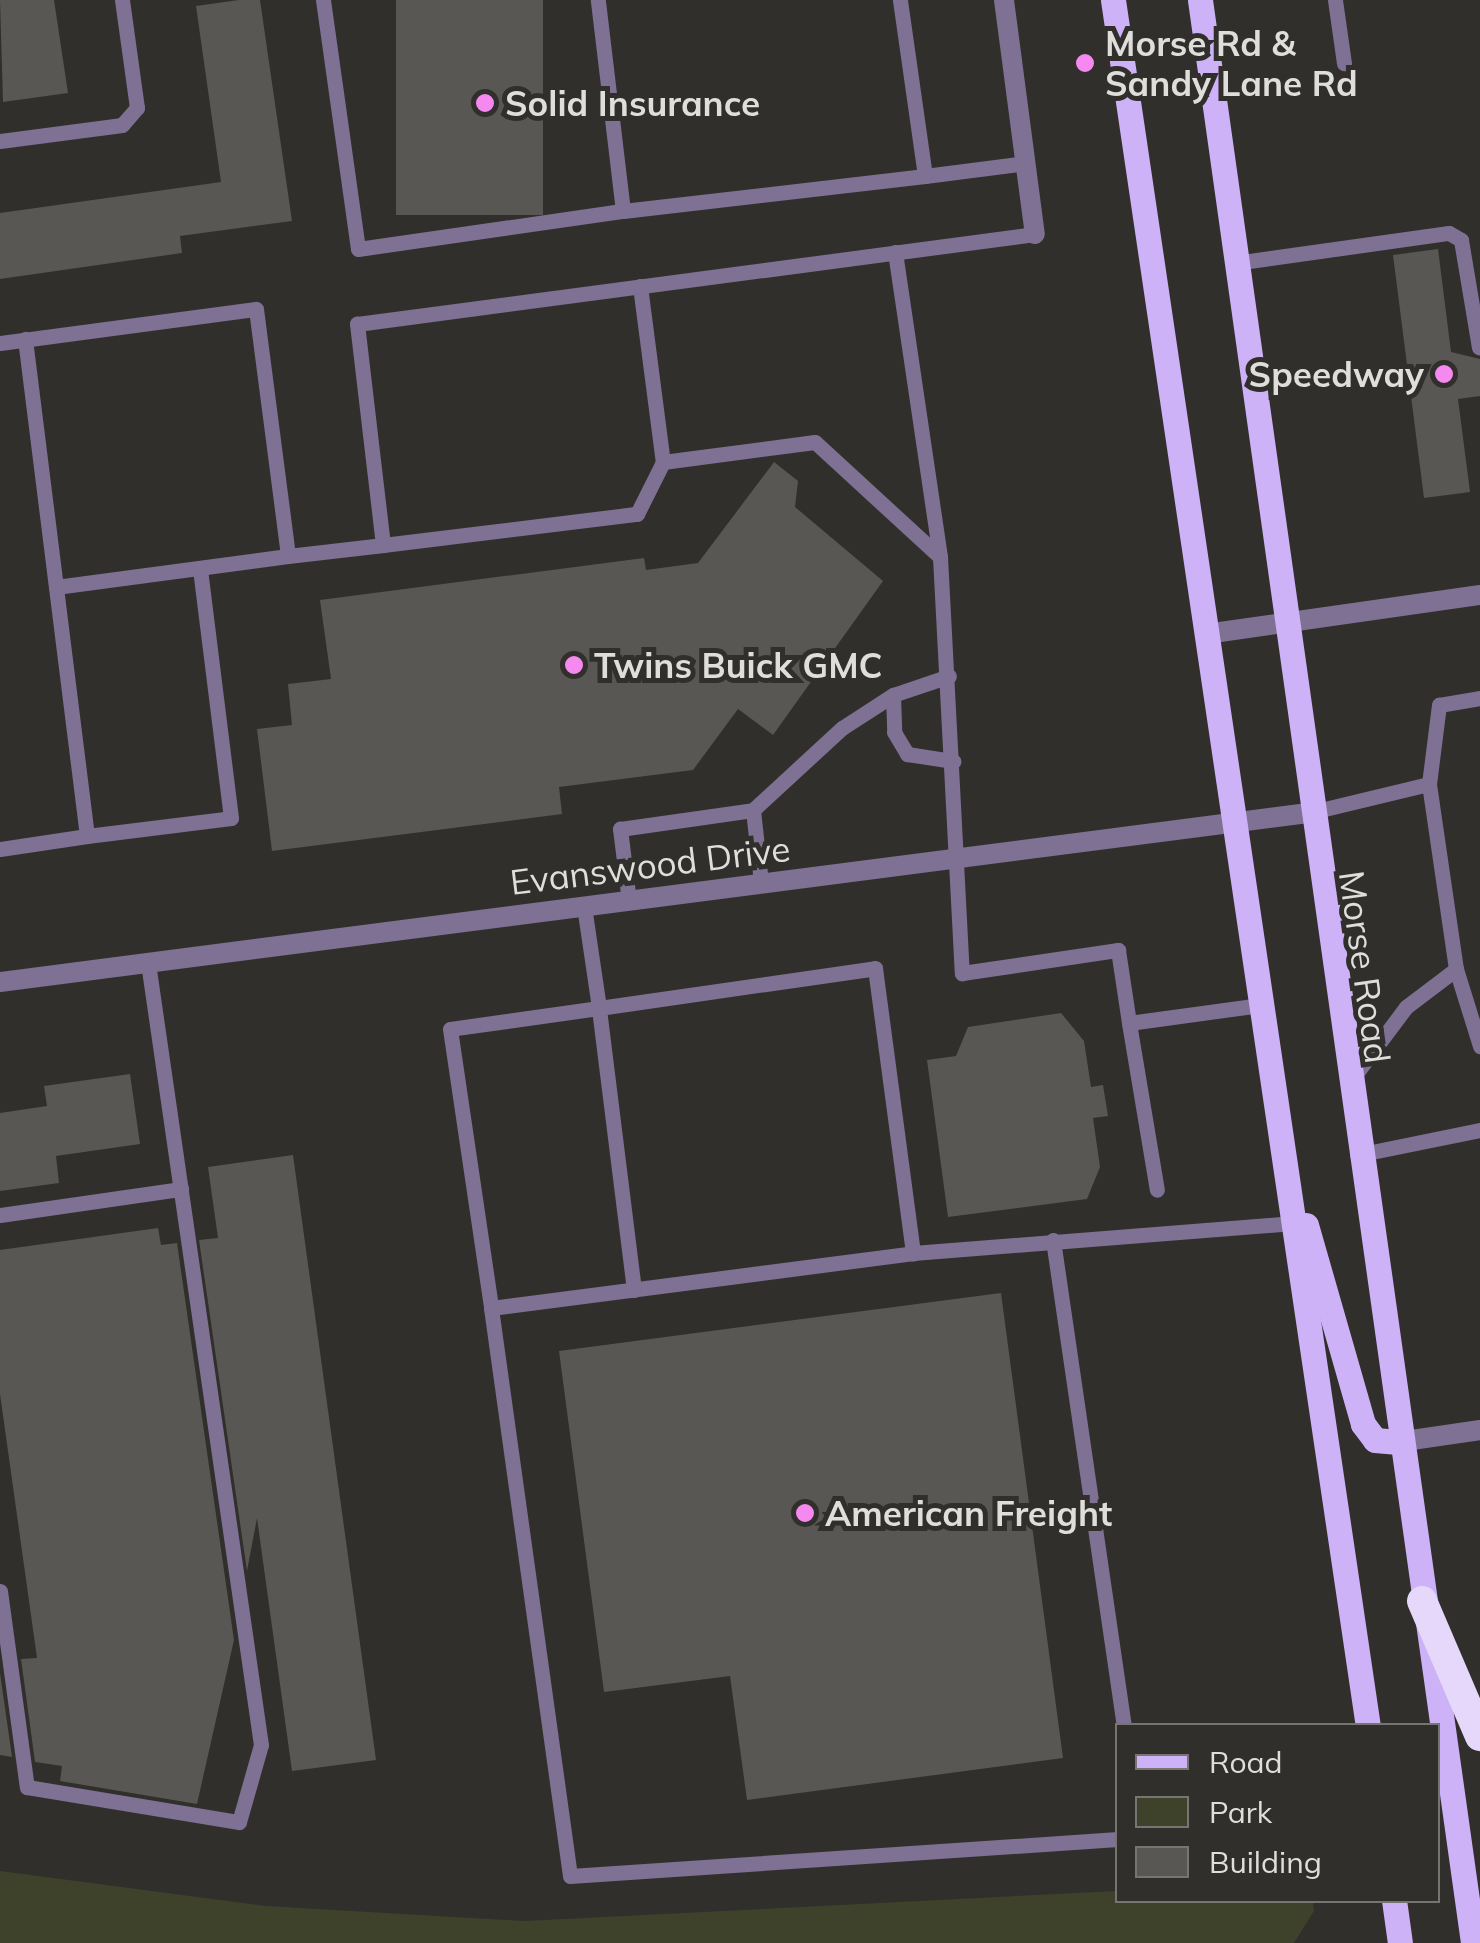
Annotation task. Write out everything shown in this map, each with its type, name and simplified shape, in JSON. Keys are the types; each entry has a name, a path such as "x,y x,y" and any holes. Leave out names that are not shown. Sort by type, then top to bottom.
{"highway":[{"path":"1422,1601 1480,1736"}],"main road":[{"path":"1113,0 1368,1723"},
{"name":"Morse Road","path":"1200,0 1346,1086 1473,1943"},
{"path":"1283,1151 1363,1424 1376,1440 1398,1442"},
{"path":"1394,1903 1400,1943"}],"street":[{"path":"1004,0 1035,234"},
{"path":"1206,634 1480,595"},
{"name":"Evanswood Drive","path":"0,982 1308,813"},
{"path":"1398,1442 1480,1430"}],"lane":[{"path":"0,141 122,124 136,108 122,0"},
{"path":"323,0 358,249 623,211 1026,163"},
{"path":"598,0 623,211"},
{"path":"900,0 924,176"},
{"path":"1335,0 1344,62"},
{"path":"1235,263 1449,232 1461,240 1478,348"},
{"path":"382,545 356,324 1035,234"},
{"path":"895,252 940,557 950,676 954,858 962,973 1118,950 1158,1190"},
{"path":"56,587 636,514 664,462 640,286"},
{"path":"0,343 256,309 288,556"},
{"path":"25,339 88,836"},
{"path":"664,462 815,442 940,557"},
{"path":"0,850 230,818 200,568"},
{"path":"629,901 620,830 753,810 893,695 950,676"},
{"path":"893,695 894,732 907,754 953,761"},
{"path":"1480,698 1440,704 1429,784 1456,969 1480,1046"},
{"path":"1308,813 1429,784"},
{"path":"753,810 761,882"},
{"path":"584,906 634,1290"},
{"path":"0,1591 27,1786 239,1822 261,1744 148,963"},
{"path":"913,1253 875,968 450,1029 570,1876 1115,1839"},
{"path":"1346,1086 1406,1007 1456,969"},
{"path":"1129,1022 1261,1005"},
{"path":"1356,1155 1480,1130"},
{"path":"0,1215 180,1189"},
{"path":"491,1308 913,1253 1294,1223"},
{"path":"1053,1240 1124,1723"}],"green space":[{"path":"0,1871 265,1906 525,1921 1115,1891 1115,1903 1313,1903 1314,1911 1294,1943 0,1943"}],"building":[{"path":"0,0 54,0 68,93 3,102"},
{"path":"260,0 292,221 180,236 182,253 0,279 0,213 221,182 196,6"},
{"path":"396,0 543,0 543,215 396,215"},
{"name":"Speedway","path":"1438,249 1451,352 1480,359 1480,396 1458,399 1470,492 1424,498 1393,255"},
{"name":"Twins Buick GMC","path":"774,462 798,481 795,507 883,581 773,735 738,709 693,770 559,787 562,814 272,851 257,729 292,725 288,684 331,679 320,600 644,558 646,570 698,563"},
{"path":"1061,1013 1084,1041 1091,1087 1103,1085 1108,1116 1093,1118 1100,1167 1087,1199 948,1217 927,1060 956,1056 968,1027"},
{"path":"130,1074 140,1144 56,1156 59,1183 0,1191 0,1113 47,1106 44,1086"},
{"path":"293,1155 376,1760 292,1771 257,1518 247,1571 199,1240 218,1238 208,1167"},
{"path":"158,1228 161,1245 177,1243 234,1640 197,1804 60,1781 62,1766 35,1762 21,1659 37,1658 0,1394 0,1250"},
{"name":"American Freight","path":"1001,1293 1063,1758 747,1800 730,1676 604,1692 559,1351"},
{"path":"0,1673 12,1757 0,1755"}],"place":[{"name":"Morse Rd & Sandy Lane Rd","path":"1085,63"},
{"name":"Solid Insurance","path":"485,103"},
{"name":"Speedway","path":"1444,374"},
{"name":"Twins Buick GMC","path":"574,665"},
{"name":"American Freight","path":"805,1513"}]}
